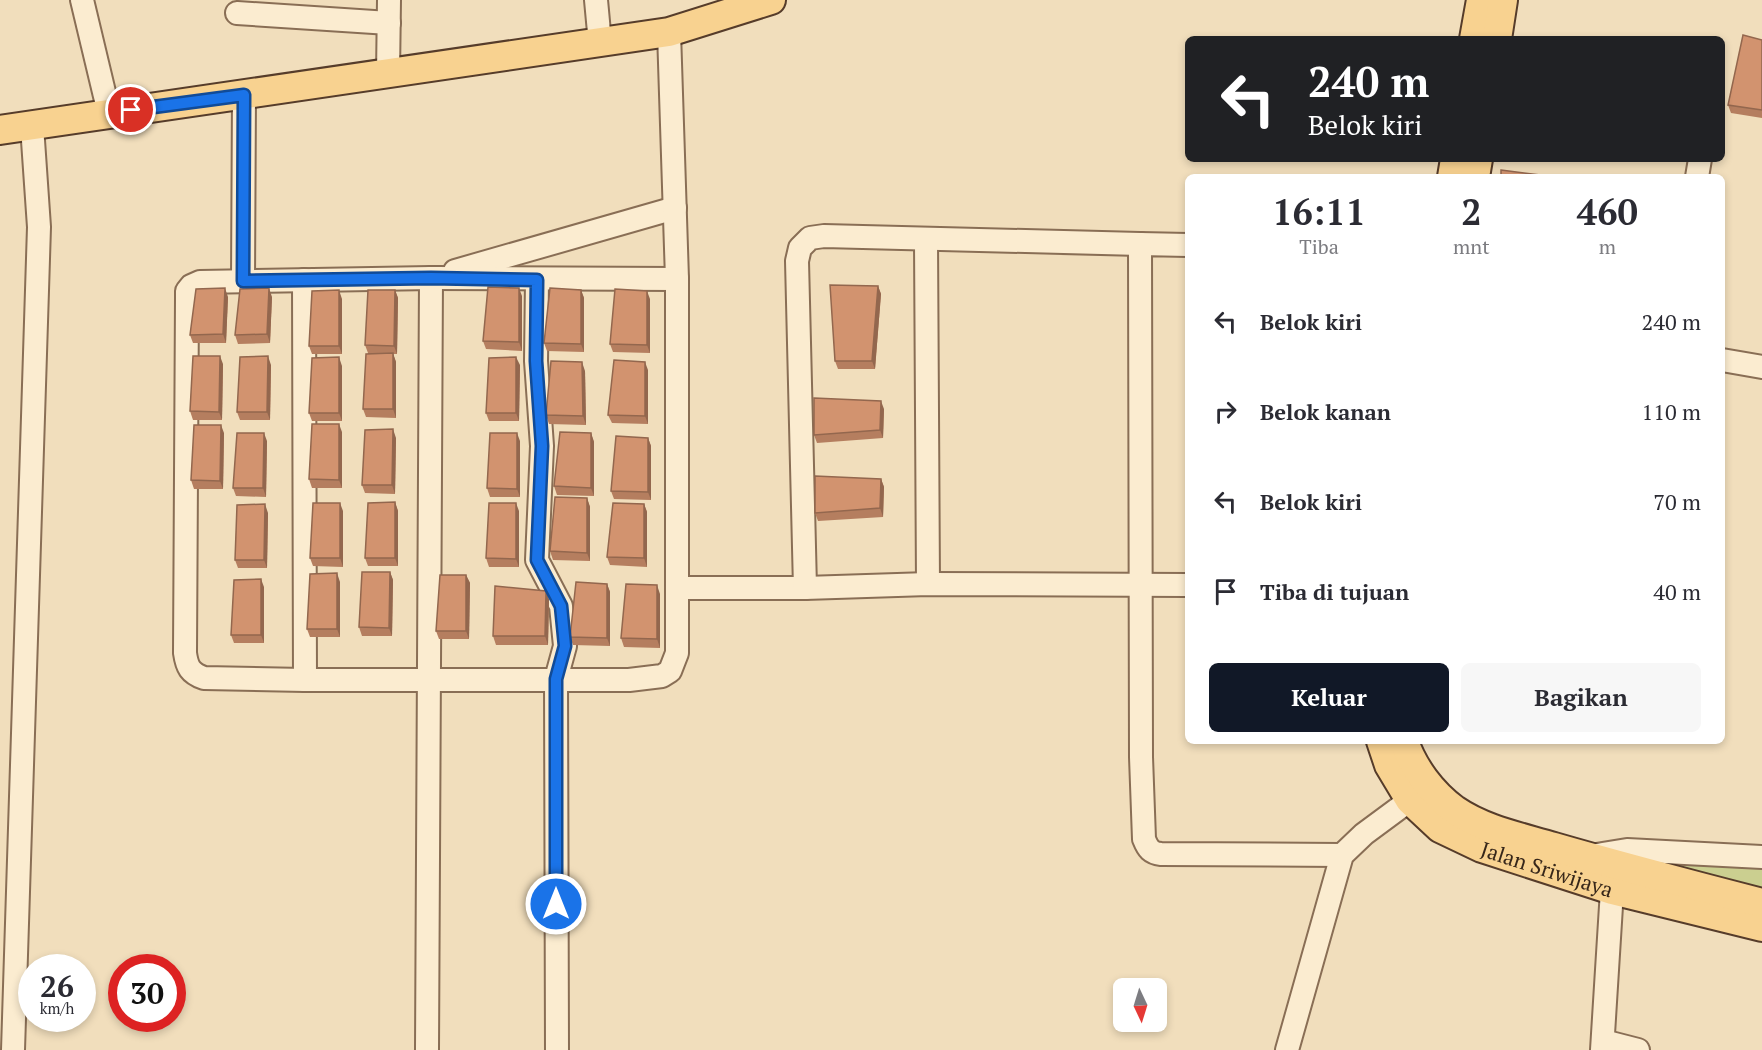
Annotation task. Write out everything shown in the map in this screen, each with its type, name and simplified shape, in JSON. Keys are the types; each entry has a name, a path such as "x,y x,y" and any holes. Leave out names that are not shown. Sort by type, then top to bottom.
{"main road":[{"path":"0,130 669,32 771,0"},
{"path":"1475,36 1481,0"},
{"path":"1497,36 1503,0"},
{"name":"Jalan Sriwijaya","path":"1382,744 1389,765 1410,800 1440,828 1482,848 1612,890 1762,927"},
{"name":"Jalan Sriwijaya","path":"1405,744 1409,756 1422,777 1455,810 1477,822 1586,857 1762,903"}],"street":[{"path":"82,0 109,113"},
{"path":"388,74 389,0"},
{"path":"596,0 600,43"},
{"path":"237,13 389,23"},
{"path":"669,32 677,279 677,653 670,671 662,676 629,680 305,681 204,678 193,674 187,665 185,629 187,291 191,286 200,282 431,278 677,279"},
{"path":"243,281 244,95"},
{"path":"13,1050 8,936 39,227 32,126"},
{"path":"431,278 675,208"},
{"path":"805,588 797,261 800,248 810,238 824,236 1185,245"},
{"path":"926,240 928,584"},
{"path":"1140,244 1141,757 1144,839 1148,848 1154,853 1161,854 1342,855"},
{"path":"426,1050 431,278"},
{"path":"304,280 305,681"},
{"path":"537,280 536,361 542,446 537,560 561,606 565,646 556,679 557,1050"},
{"path":"1725,361 1762,368"},
{"path":"677,588 805,588 928,584 1185,585"},
{"path":"1289,1050 1342,855 1364,834 1410,800"},
{"path":"1586,857 1627,850 1762,857"},
{"path":"1612,890 1602,1045 1638,1050"}],"green space":[{"path":"1628,851 1762,859 1762,902"}],"building":[{"path":"1743,35 1762,40 1762,110 1728,105"},
{"path":"1501,170 1532,174 1501,174"},
{"path":"830,285 878,286 872,361 835,361"},
{"path":"488,287 519,288 519,342 483,341"},
{"path":"225,288 223,334 190,335 196,289"},
{"path":"269,288 267,334 235,335 240,289"},
{"path":"550,288 581,290 581,344 544,343"},
{"path":"615,289 647,291 647,345 610,344"},
{"path":"339,290 339,346 309,346 312,291"},
{"path":"368,290 395,290 394,346 365,345"},
{"path":"393,353 393,409 363,409 366,354"},
{"path":"193,356 220,356 219,412 190,411"},
{"path":"268,356 267,412 237,412 240,357"},
{"path":"339,357 339,413 309,413 312,358"},
{"path":"516,357 516,413 486,413 489,358"},
{"path":"614,360 645,362 645,416 608,415"},
{"path":"551,361 582,362 583,416 546,415"},
{"path":"814,398 881,401 880,430 814,435"},
{"path":"312,424 339,424 339,480 309,479"},
{"path":"194,425 221,425 220,481 191,480"},
{"path":"393,429 392,485 362,485 365,430"},
{"path":"560,432 591,433 591,488 554,486"},
{"path":"237,433 264,433 263,488 233,488"},
{"path":"490,433 517,433 517,489 487,488"},
{"path":"616,436 648,438 648,492 611,491"},
{"path":"815,476 881,479 880,508 815,513"},
{"path":"555,497 587,498 587,553 550,551"},
{"path":"395,502 395,558 365,558 368,503"},
{"path":"313,503 340,503 340,558 310,558"},
{"path":"489,503 516,503 516,559 486,558"},
{"path":"613,503 644,504 644,558 607,557"},
{"path":"265,504 264,560 235,560 237,505"},
{"path":"362,572 390,572 389,628 359,627"},
{"path":"337,573 337,629 307,629 310,574"},
{"path":"440,575 466,575 466,631 436,631"},
{"path":"261,579 261,635 231,635 234,580"},
{"path":"576,582 607,584 607,638 570,637"},
{"path":"626,584 657,585 657,639 621,638"},
{"path":"495,586 546,591 545,636 493,636"}],"route":[{"path":"131,110 244,95 243,281 431,278 537,280 536,361 542,446 537,560 561,606 565,646 556,679 556,904"}]}
